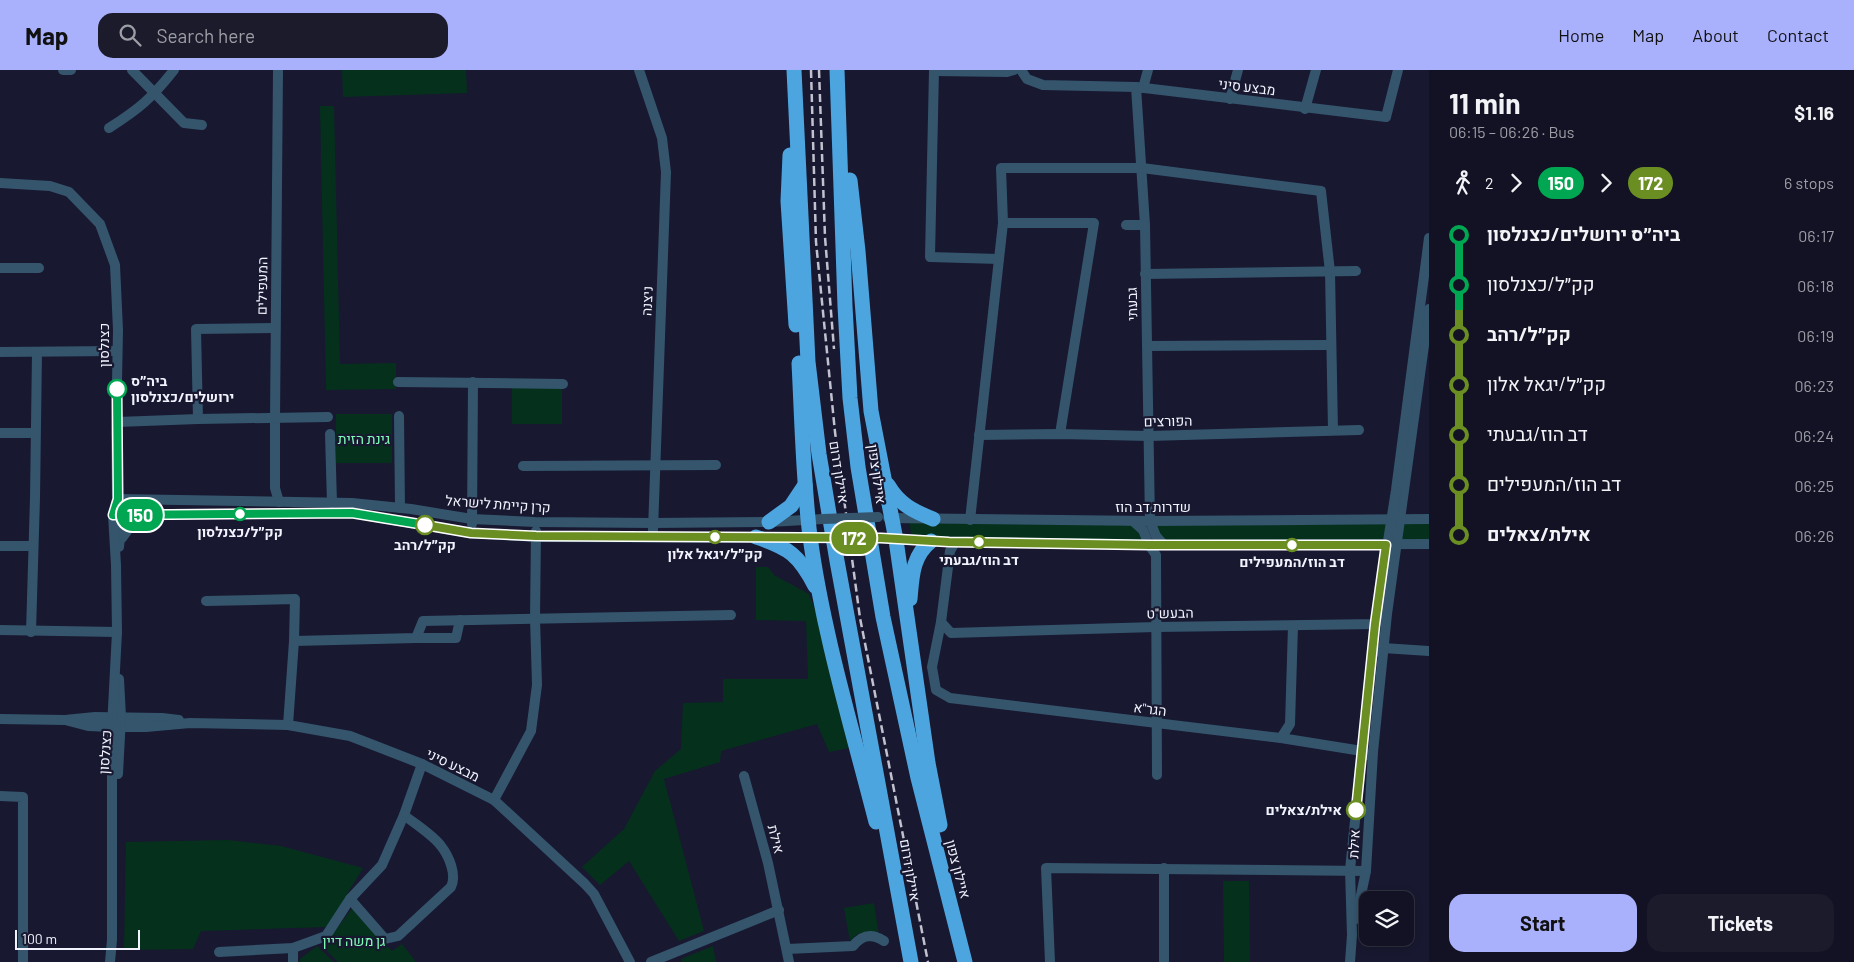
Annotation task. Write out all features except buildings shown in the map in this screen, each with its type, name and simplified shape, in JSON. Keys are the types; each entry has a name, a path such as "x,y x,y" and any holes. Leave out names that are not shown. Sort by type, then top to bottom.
{"highway":[{"name":"איילון דרום","path":"794,70 794,104 808,362 819,454 911,962"},
{"path":"838,70 858,251 871,411 883,476 885,518 907,620 928,763 964,957"},
{"name":"איילון צפון","path":"838,70 845,306 850,398 858,468 883,617 916,769 964,957"},
{"path":"794,104 788,176 788,201 805,485 816,519 810,537 834,654 911,962"},
{"path":"883,476 900,501 909,509 933,520"},
{"path":"769,522 791,506 805,485"},
{"path":"756,536 775,543 797,557 807,570 822,602"},
{"path":"907,620 913,567 923,548 937,542"}],"street":[{"path":"63,70 70,70"},
{"path":"132,70 184,123 202,124"},
{"path":"109,128 134,112 155,94 174,70"},
{"name":"המעפילים","path":"278,70 274,419 275,488 279,502"},
{"name":"ניצנה","path":"639,70 662,138 666,172 653,537"},
{"path":"999,259 930,257 934,71 1007,72 1014,70"},
{"name":"מבצע סיני","path":"1021,70 1027,79 1043,85 1140,88 1386,117 1398,70"},
{"name":"גבעתי","path":"1148,70 1140,88 1145,225 1150,521"},
{"path":"1230,99 1238,70"},
{"path":"1306,109 1316,70"},
{"path":"970,520 999,259 1002,223 1001,168 1142,168 1322,191 1330,272 1333,430"},
{"name":"כצנלסון","path":"0,184 50,186 69,192 100,224 115,265 118,499 116,658 121,700 116,722 112,818 112,940 110,962"},
{"path":"1002,223 1094,223 1060,434"},
{"path":"1126,225 1145,225"},
{"path":"1391,545 1395,518 1396,490 1427,267 1429,238"},
{"path":"0,268 39,268"},
{"path":"1145,274 1356,271"},
{"path":"1395,518 1404,491 1429,308"},
{"path":"198,419 196,329 275,328"},
{"path":"1147,346 1331,345"},
{"path":"0,352 117,351"},
{"path":"32,632 36,498 37,352"},
{"path":"398,382 563,384"},
{"path":"471,533 473,382"},
{"path":"399,416 400,508"},
{"path":"116,422 328,417"},
{"name":"הפורצים","path":"978,435 1148,436 1359,430"},
{"path":"0,433 35,434"},
{"path":"330,434 332,503"},
{"path":"522,466 716,465"},
{"path":"1404,491 1409,511 1425,519"},
{"name":"קרן קיימת לישראל","path":"118,499 332,503 400,508 472,518 535,522 769,522 885,518"},
{"name":"קרן קיימת לישראל","path":"117,515 352,513 471,533 536,536 756,536 889,539"},
{"name":"כצנלסון","path":"116,565 120,541 117,515"},
{"path":"120,541 132,524 146,515"},
{"name":"שדרות דב הוז","path":"885,518 1133,521 1425,519"},
{"path":"1133,521 1143,530 1149,545 1156,555 1157,775"},
{"path":"1150,521 1156,536 1164,545"},
{"path":"494,800 531,731 537,685 535,522"},
{"path":"889,539 937,542 952,547 1429,544"},
{"path":"1156,555 1164,545"},
{"name":"אילת","path":"1352,934 1366,871 1372,764 1384,648 1391,545"},
{"name":"אילת","path":"1350,962 1352,934 1350,870 1375,624 1391,545"},
{"path":"0,546 34,546"},
{"path":"937,639 952,547"},
{"path":"206,601 294,599 294,641 288,725"},
{"path":"1375,624 1386,614"},
{"path":"416,638 423,621 731,616"},
{"path":"294,641 456,638 460,620"},
{"path":"941,622 951,634"},
{"name":"הבעש\"ט","path":"937,639 951,634 1156,627 1375,624"},
{"path":"1281,738 1290,724 1293,626"},
{"path":"0,630 117,632"},
{"name":"הגר\"א","path":"937,639 932,668 936,690 950,698 1281,738 1362,751"},
{"path":"1372,658 1384,648 1429,651"},
{"name":"מבצע סיני","path":"0,719 65,720 81,717 116,722 162,718 190,722 288,725 350,736 422,764 494,800 594,894 630,962"},
{"path":"1362,751 1372,764"},
{"path":"219,952 292,948 326,936 350,899 382,865 404,815 422,764"},
{"name":"אילת","path":"744,776 779,910 789,962"},
{"path":"0,796 23,796 23,962"},
{"path":"350,899 385,939 398,936 451,887 453,871 442,846 404,815"},
{"path":"1050,962 1046,868 1366,871"},
{"path":"1164,868 1164,962"},
{"path":"651,962 779,910"},
{"path":"787,949 853,946 859,939 866,936 880,938 884,941"},
{"path":"292,948 293,962"}],"green space":[{"path":"342,70 466,70 467,93 343,97"},
{"path":"320,106 334,106 340,364 396,363 396,389 326,390"},
{"path":"512,388 562,388 562,424 512,424"},
{"name":"גינת הזית","path":"336,414 392,414 392,463 336,463"},
{"path":"1391,518 1386,545 1164,545 1150,521"},
{"path":"1399,518 1429,519 1429,544 1396,545"},
{"path":"909,519 1133,521 1149,545 912,541"},
{"path":"756,567 768,567 774,575 809,594 818,618 849,748 829,752 817,724 721,751 720,762 664,779 704,931 679,941 629,861 600,885 582,867 624,829 655,771 681,749 683,703 723,702 723,679 808,679 806,621 756,620"},
{"path":"228,840 281,846 363,868 327,927 201,931 193,949 124,950 126,842"},
{"path":"1223,881 1249,881 1250,962 1224,962"},
{"path":"874,903 879,936 863,933 856,935 850,941 844,908"},
{"name":"גן משה דיין","path":"353,907 392,951 402,944 416,962 338,962 323,947"},
{"path":"317,946 334,962 300,962 300,959"},
{"path":"713,946 716,962 682,962 681,959"}],"railway":[{"path":"811,70 816,242 835,432 860,618 928,962"},
{"path":"819,70 825,237 834,349"}],"bus line":[{"name":"150","path":"117,389 118,499 113,515 352,513 425,525"},
{"name":"172","path":"425,525 471,533 536,536 756,536 881,538 949,542 1149,545 1386,545 1375,624 1356,810"}],"place":[{"name":"ביה״ס ירושלים/כצנלסון","path":"117,389"},
{"name":"קק״ל/כצנלסון","path":"240,514"},
{"name":"קק״ל/רהב","path":"425,525"},
{"name":"קק״ל/יגאל אלון","path":"715,537"},
{"name":"דב הוז/גבעתי","path":"979,542"},
{"name":"דב הוז/המעפילים","path":"1292,545"},
{"name":"אילת/צאלים","path":"1356,810"}]}
